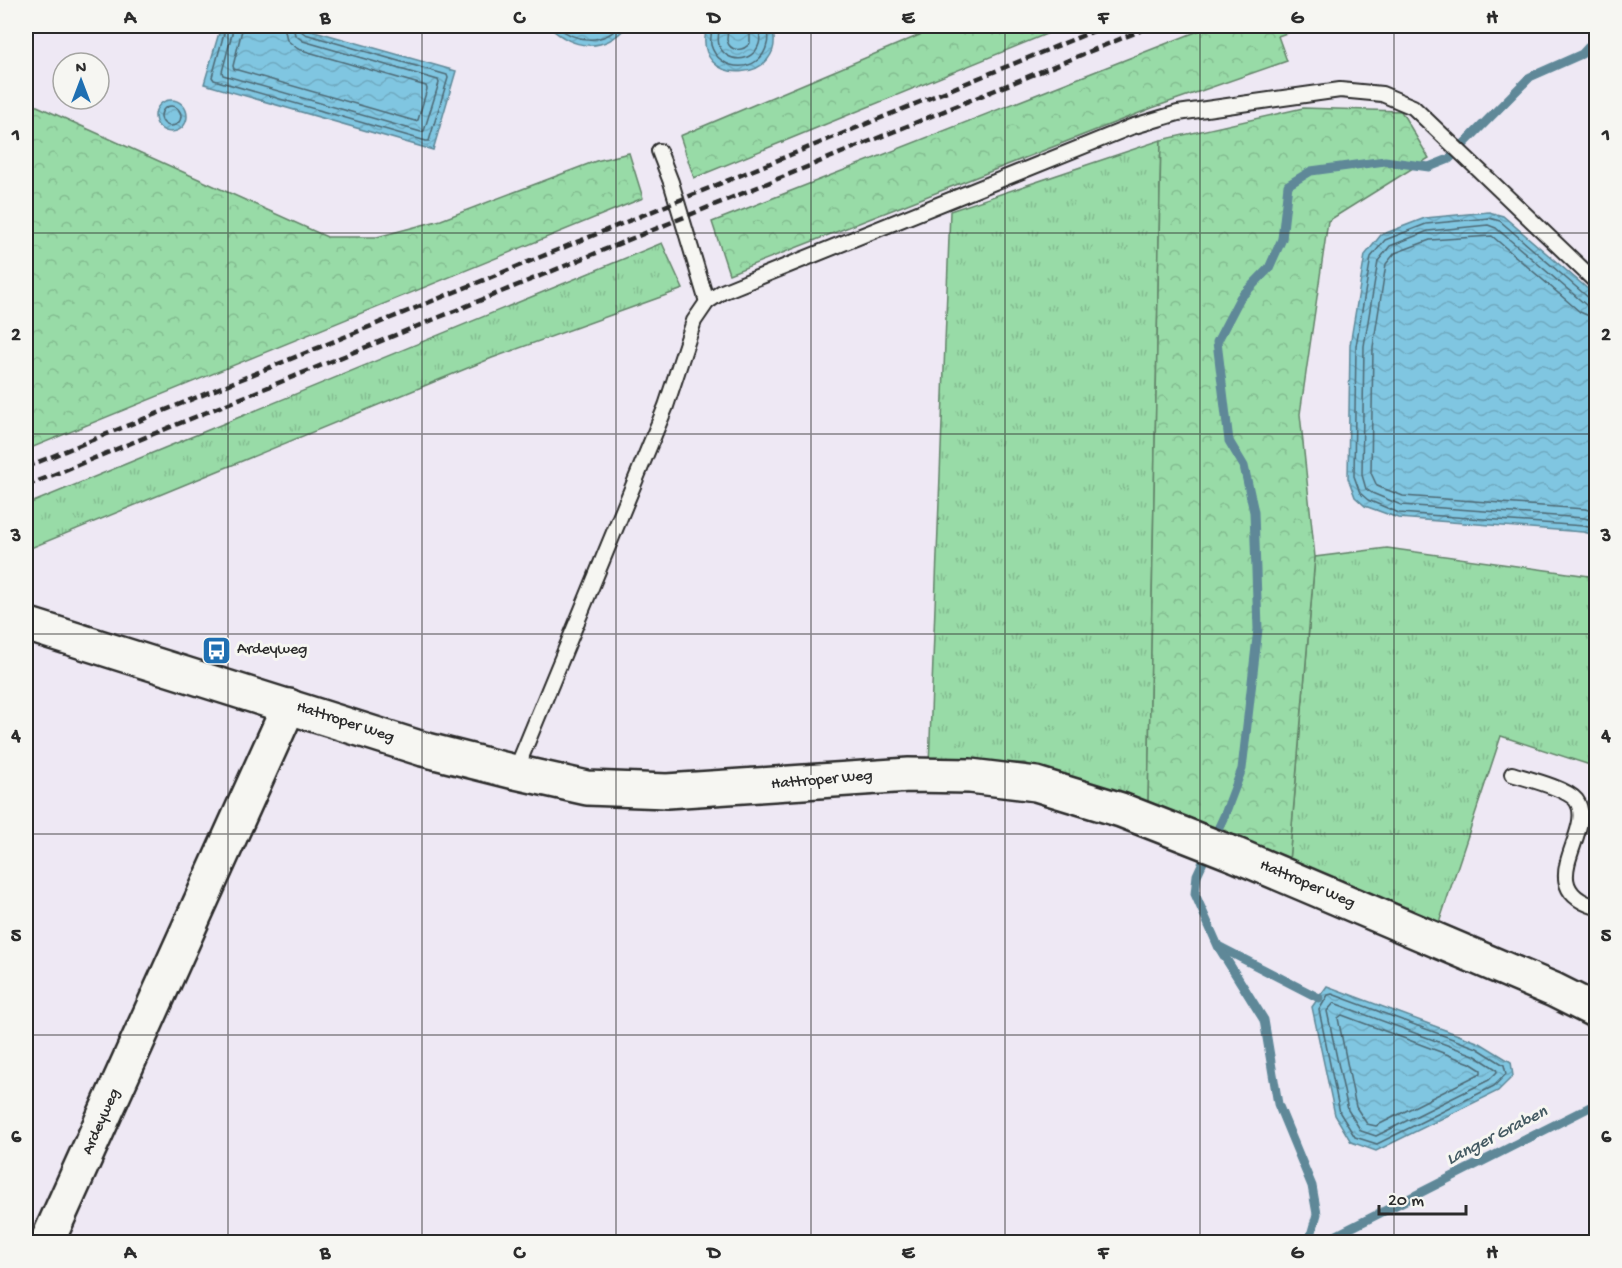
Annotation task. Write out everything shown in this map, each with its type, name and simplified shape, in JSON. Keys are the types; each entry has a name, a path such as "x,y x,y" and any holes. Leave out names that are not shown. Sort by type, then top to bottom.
{"main road":[{"name":"Hattroper Weg","path":"26,624 423,749 587,788 667,791 885,776 970,776 1036,784 1121,810 1236,855 1554,990 1596,1011"},
{"name":"Ardeyweg","path":"47,1242 289,705"}],"lane":[{"path":"515,772 666,406 694,321 708,302 722,292 1131,127 1178,113 1340,90 1382,94 1413,107 1596,282"},
{"path":"659,151 671,182 708,302"},
{"path":"1512,774 1560,790 1575,799 1580,809 1579,825 1566,867 1566,879 1571,892 1596,908"}],"green space":[{"path":"941,26 1066,26 694,178 680,136"},
{"path":"1211,26 1307,26 1278,36 1287,61 1152,108 729,274 712,222"},
{"path":"26,101 327,237 377,237 441,220 596,161 629,153 643,198 26,450"},
{"path":"1303,108 1401,111 1429,158 1328,221 1300,414 1315,557 1289,861 1148,806 1161,140"},
{"path":"1161,140 1148,806 1024,763 929,766 950,211"},
{"path":"662,243 683,289 492,358 26,550 26,505"},
{"path":"1387,548 1596,577 1596,767 1501,736 1439,923 1289,861 1315,557"}],"water":[{"path":"221,26 297,26 456,71 433,150 204,84"},
{"path":"548,26 627,26 608,41 588,45 568,40"},
{"path":"707,26 771,26 774,45 768,59 756,68 740,72 725,70 712,61 705,47"},
{"path":"171,100 183,104 187,116 183,128 171,132 159,128 155,116 159,104"},
{"path":"1489,212 1503,216 1596,296 1596,535 1583,532 1398,518 1365,506 1355,497 1348,478 1350,345 1365,255 1381,235 1425,218"},
{"path":"1327,986 1480,1043 1511,1062 1513,1076 1498,1091 1376,1151 1351,1142 1335,1115 1312,1007"}],"waterway":[{"path":"1309,1242 1317,1214 1312,1186 1278,1104 1264,1020 1218,946 1195,894 1197,875 1225,814 1242,769 1258,629 1254,512 1244,466 1229,441 1217,342 1240,298 1269,268 1282,239 1288,185 1311,171 1385,161 1429,167 1449,159 1530,77 1582,54 1596,39"},
{"path":"1220,947 1319,998"},
{"name":"Langer Graben","path":"1323,1242 1590,1107"}],"railway":[{"path":"26,467 1106,26"},
{"path":"26,486 1152,26"}],"place":[{"name":"Ardeyweg","path":"216,650"}]}
